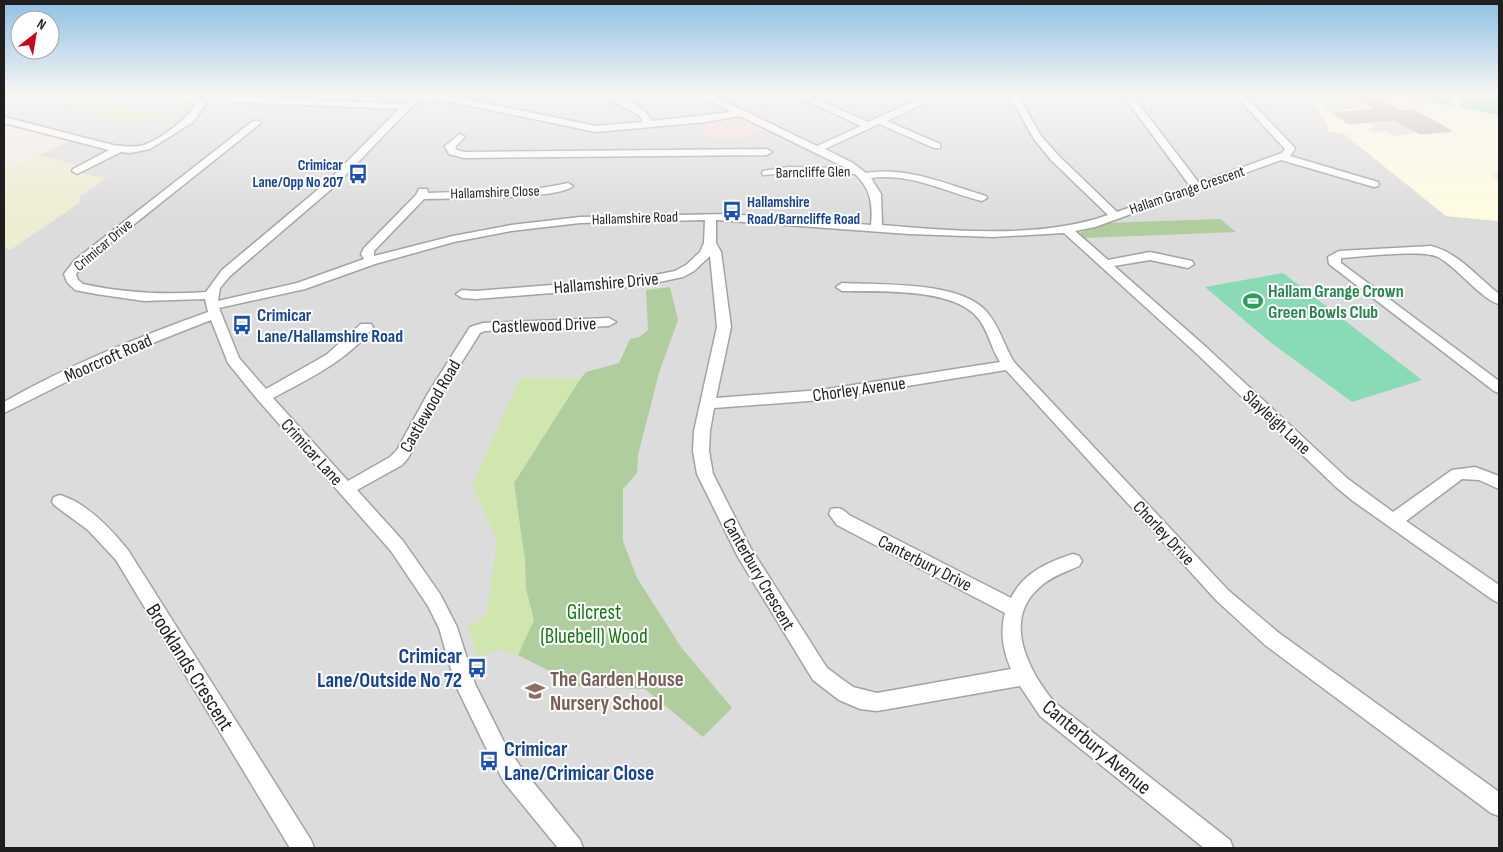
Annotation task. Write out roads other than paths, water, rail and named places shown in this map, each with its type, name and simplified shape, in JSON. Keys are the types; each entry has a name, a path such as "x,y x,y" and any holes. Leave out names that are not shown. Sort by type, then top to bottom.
{"street":[{"path":"63,135 130,150 146,147 166,135"},
{"name":"Crimicar Drive","path":"212,305 172,299 127,296 79,287 72,283 69,277 71,271 88,255 241,135"},
{"path":"212,305 214,287 226,273 332,183 382,135"},
{"path":"570,135 589,141 767,152"},
{"path":"460,137 450,146 453,152 464,155 589,141 612,135"},
{"path":"788,135 861,173 878,200 876,228"},
{"path":"818,149 850,135"},
{"path":"911,135 937,146"},
{"path":"1036,135 1055,158 1115,216"},
{"path":"1157,135 1197,188"},
{"path":"1277,135 1305,163"},
{"path":"77,171 119,149"},
{"name":"Hallam Grange Crescent","path":"1068,230 1197,188 1286,155 1290,149"},
{"path":"1280,157 1305,163 1359,184 1374,184"},
{"name":"Barncliffe Glen","path":"767,173 797,170 900,174 970,192 982,198"},
{"name":"Hallamshire Close","path":"371,261 367,254 368,250 422,193 530,192 561,189 568,186"},
{"name":"Hallamshire Road","path":"212,305 301,286 371,261 453,239 538,224 623,217 711,217 947,234 993,234 1068,230"},
{"path":"710,252 711,217"},
{"name":"Slayleigh Lane","path":"1068,230 1200,350 1342,484 1499,596"},
{"path":"1499,300 1456,264 1437,252 1423,249 1374,252 1339,255 1334,257 1333,260 1335,264 1499,388"},
{"name":"Hallamshire Drive","path":"462,294 476,295 640,282 666,278 690,268 710,252"},
{"name":"Canterbury Crescent","path":"710,252 724,326 708,403 701,451 708,482 744,552 820,674 832,687 847,696 861,701 877,702 1008,678 1024,677"},
{"path":"1106,264 1150,256 1188,264"},
{"name":"Chorley Drive","path":"842,287 928,292 962,300 978,310 1009,365 1160,530 1245,617 1272,639 1499,805"},
{"name":"Crimicar Lane","path":"212,305 233,360 397,546 434,600 448,627 475,708 496,748 512,774 572,848"},
{"name":"Moorcroft Road","path":"4,408 90,364 169,330 212,305"},
{"name":"Castlewood Drive","path":"478,328 609,322"},
{"path":"263,396 326,363 343,350 366,327"},
{"name":"Castlewood Road","path":"346,489 400,458 434,395 478,328"},
{"name":"Chorley Avenue","path":"708,403 740,403 814,397 1009,365"},
{"path":"1393,521 1458,474 1478,473 1499,483"},
{"name":"Brooklands Crescent","path":"60,501 82,514 102,531 122,555 303,848"},
{"name":"Canterbury Drive","path":"837,514 844,520 1015,610"},
{"name":"Canterbury Avenue","path":"1073,561 1032,583 1015,610 1012,638 1015,657 1024,677 1047,709 1222,848"}],"place":[{"name":"Crimicar Lane/Opp No 207","path":"358,174"},
{"name":"Hallamshire Road/Barncliffe Road","path":"732,211"},
{"name":"Hallam Grange Crown Green Bowls Club","path":"1253,301"},
{"name":"Crimicar Lane/Hallamshire Road","path":"242,325"},
{"name":"Crimicar Lane/Outside No 72","path":"477,668"},
{"name":"The Garden House Nursery School","path":"535,691"},
{"name":"Crimicar Lane/Crimicar Close","path":"489,761"}],"park label":[{"name":"Gilcrest (Bluebell) Wood","path":"594,624"}]}
